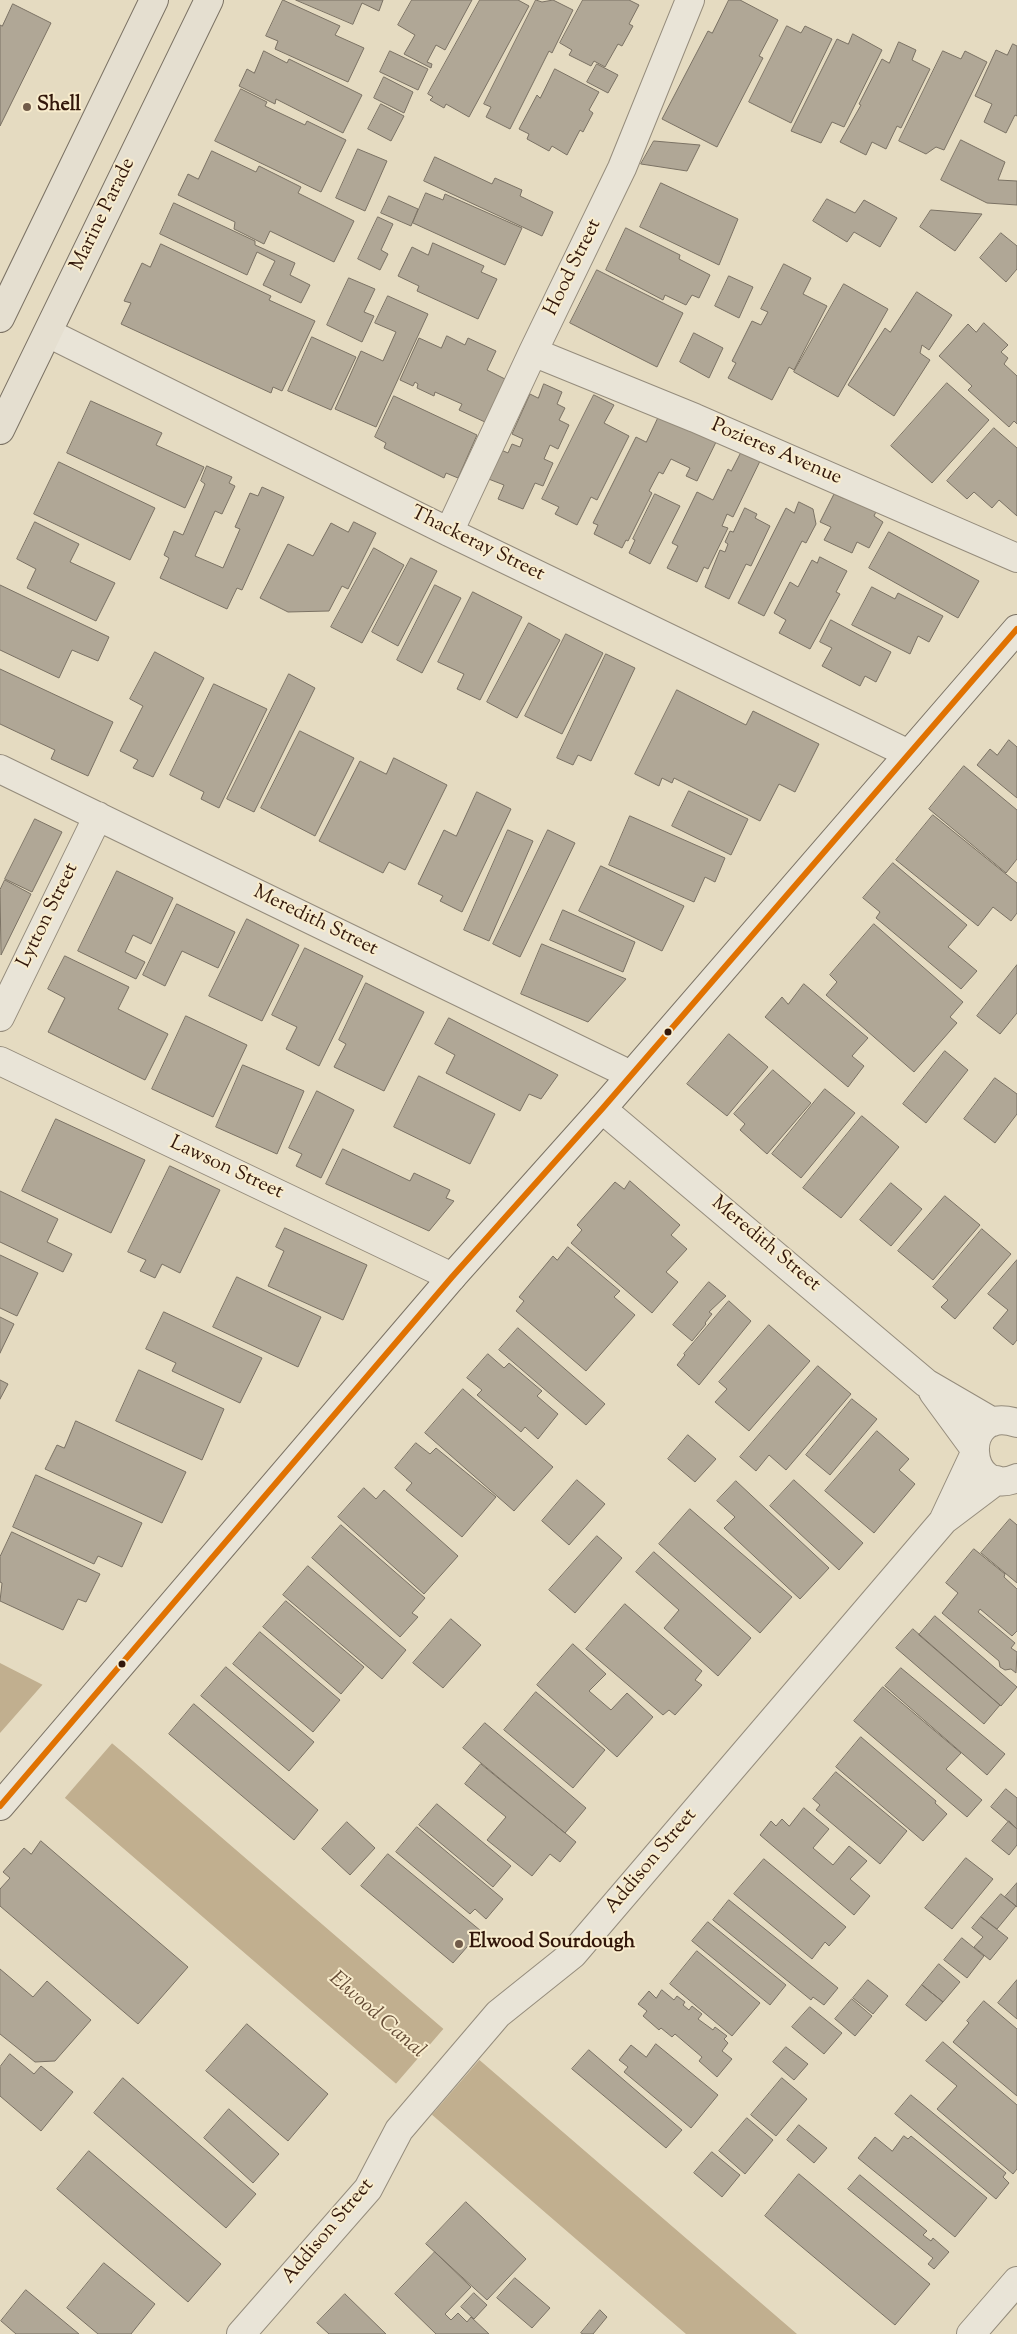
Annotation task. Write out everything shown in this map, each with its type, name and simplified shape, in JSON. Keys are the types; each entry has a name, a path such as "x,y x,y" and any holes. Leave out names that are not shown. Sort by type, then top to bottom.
{"main road":[{"path":"0,318 154,0"},
{"name":"Marine Parade","path":"0,430 208,0"}],"street":[{"name":"Hood Street","path":"450,532 533,352 622,168 690,0"},
{"name":"Thackeray Street","path":"48,333 450,532 909,754"},
{"name":"Pozieres Avenue","path":"533,352 695,418 1017,558"},
{"path":"0,1806 452,1277 602,1109 1017,629"},
{"name":"Meredith Street","path":"0,769 631,1075"},
{"name":"Lytton Street","path":"0,1017 98,816"},
{"name":"Lawson Street","path":"0,1061 452,1277"},
{"name":"Meredith Street","path":"602,1109 926,1383 974,1451 982,1471 1011,1480"},
{"name":"Meredith Street","path":"926,1383 1009,1420"},
{"name":"Addison Street","path":"241,2334 368,2189 396,2135 482,2032 498,2014 573,1954 944,1520 974,1451 979,1432 1009,1420"},
{"name":"Addison Street","path":"944,1520 1011,1480"},
{"path":"971,2334 1017,2281"}],"water":[{"name":"Elwood Canal","path":"0,1663 43,1685 797,2334 686,2334 65,1798 0,1748"}],"pier":[{"path":"44,1683 114,1741 63,1800 0,1751 0,1733"},
{"path":"445,2027 481,2058 430,2117 394,2086"}],"building":[{"path":"283,0 340,26 335,35 364,48 348,82 275,49 278,41 266,36"},
{"path":"296,0 383,0 379,11 362,3 353,24"},
{"path":"412,0 472,0 445,50 436,45 427,62 432,64 431,68 404,54 415,35 398,25"},
{"path":"480,0 518,0 529,6 469,117 446,104 444,108 430,100 433,97 428,94"},
{"path":"536,0 542,2 553,0 573,10 552,53 549,51 510,129 486,117 491,107 484,104"},
{"path":"583,0 629,0 639,5 629,24 633,26 622,46 618,44 605,67 594,61 591,66 569,55 572,50 560,43"},
{"path":"729,0 740,0 778,20 759,56 763,58 717,147 662,119 708,31 712,33"},
{"path":"13,4 51,23 0,126 0,25 2,26"},
{"path":"787,26 801,33 805,26 832,39 791,123 749,102"},
{"path":"853,34 882,50 844,127 832,122 821,143 791,131 837,39 848,44"},
{"path":"899,42 916,50 912,60 930,69 901,128 897,126 886,149 872,142 866,155 840,142 861,105 859,104 882,59 889,63"},
{"path":"1013,44 1017,46 1017,116 1015,115 1006,133 984,122 992,104 975,96 996,50 1007,55"},
{"path":"264,51 287,63 289,59 362,95 343,133 276,99 275,104 239,86 247,69 254,73"},
{"path":"390,51 428,69 418,90 380,72"},
{"path":"943,51 961,59 965,51 987,62 944,150 936,147 926,154 899,141"},
{"path":"597,64 618,75 608,93 587,82"},
{"path":"555,69 599,92 589,110 593,113 583,132 580,130 567,155 552,146 549,151 527,139 529,134 519,129 537,95 540,98"},
{"path":"384,77 413,92 404,113 374,98"},
{"path":"241,89 267,102 265,106 305,125 307,121 346,140 321,192 215,141"},
{"path":"381,104 404,116 391,141 368,129"},
{"path":"961,140 1005,162 998,180 1017,181 1017,205 987,203 941,180"},
{"path":"654,141 700,145 687,171 641,164"},
{"path":"358,149 387,161 365,211 336,198"},
{"path":"212,151 256,172 259,166 301,187 298,193 354,221 334,262 270,231 264,244 234,229 235,222 178,195 188,174 198,179"},
{"path":"435,157 492,184 495,178 522,190 520,196 553,212 542,236 424,181"},
{"path":"661,183 738,219 719,265 640,227"},
{"path":"426,193 443,200 445,194 522,228 505,265 413,223"},
{"path":"389,196 418,209 411,226 381,213"},
{"path":"827,199 855,213 864,200 897,218 880,247 854,232 847,242 813,221"},
{"path":"174,203 255,241 255,245 295,263 290,275 310,285 301,303 263,285 275,261 257,252 247,275 160,234"},
{"path":"931,210 982,214 955,251 920,227"},
{"path":"378,217 393,224 381,250 388,254 380,270 358,259"},
{"path":"626,228 680,255 679,259 710,275 699,298 692,295 686,305 665,295 663,300 606,270"},
{"path":"1001,233 1017,246 1017,269 1006,282 980,258"},
{"path":"433,243 484,266 481,272 497,279 478,319 417,291 419,286 398,276 412,247 428,255"},
{"path":"161,244 271,296 269,300 315,321 282,391 273,387 271,393 121,324 131,303 124,301 142,263 150,267"},
{"path":"784,264 811,278 803,294 827,306 794,370 789,367 772,400 728,378 736,363 732,361 752,321 761,325 768,312 761,309"},
{"path":"597,270 683,313 657,367 570,323"},
{"path":"729,276 753,287 739,318 715,306"},
{"path":"349,278 375,289 364,312 374,316 362,342 327,325"},
{"path":"844,284 888,309 838,397 794,372"},
{"path":"917,292 952,315 929,350 922,345 920,353 930,360 894,416 848,385 885,328 890,332"},
{"path":"388,296 428,314 376,427 335,409 361,351 383,361 396,332 375,323"},
{"path":"984,323 1008,345 1001,352 1008,358 1004,364 1017,376 1017,424 1014,421 1009,427 968,390 972,386 939,356 968,324 976,332"},
{"path":"694,333 723,348 709,378 680,362"},
{"path":"447,336 465,345 468,338 496,351 487,370 505,379 485,422 459,410 462,404 435,392 434,396 417,388 418,384 415,382 413,386 400,380 419,338 441,348"},
{"path":"312,337 356,357 331,410 288,391"},
{"path":"947,383 989,420 932,483 891,446"},
{"path":"544,384 562,392 557,404 565,408 559,420 569,425 558,449 550,445 544,459 553,463 543,486 535,483 523,509 498,499 504,485 486,478 499,449 508,453 512,444 520,447 523,439 512,434 530,394 538,398"},
{"path":"594,395 614,405 604,423 629,436 597,500 591,497 577,525 555,514 559,507 542,499"},
{"path":"394,396 477,435 458,478 446,473 444,478 384,448 386,443 375,437"},
{"path":"91,401 162,433 156,445 204,467 185,508 67,453"},
{"path":"661,412 717,440 697,481 686,476 690,468 671,459 663,474 659,472 649,491 652,493 628,541 626,540 622,548 594,534 598,525 593,523 636,437 646,442"},
{"path":"994,428 1017,448 1017,516 999,500 992,508 974,492 967,499 947,481"},
{"path":"743,449 761,459 733,517 727,514 722,526 728,528 708,569 704,567 697,582 667,568 678,546 672,543 697,492 713,500 728,469 731,471"},
{"path":"59,462 155,508 130,560 34,514"},
{"path":"207,466 232,477 229,483 235,486 222,514 215,511 195,556 223,568 240,529 235,527 250,493 258,496 262,487 284,497 242,590 237,588 227,609 160,578 169,558 164,555 174,531 183,535 205,484 201,481"},
{"path":"847,489 879,505 874,516 883,522 869,548 857,542 852,553 824,540 831,527 820,522 834,494 843,498"},
{"path":"655,494 680,506 650,564 629,553 635,540 633,539"},
{"path":"799,502 813,509 816,524 806,543 802,541 764,616 738,603 786,508 794,513"},
{"path":"745,508 757,514 755,518 770,526 751,566 746,564 729,599 705,587 720,550 725,552 728,544 725,542 730,531 733,532"},
{"path":"35,522 79,544 70,562 115,583 96,621 27,588 36,569 17,559"},
{"path":"354,522 376,533 348,589 342,586 329,611 288,612 260,598 288,544 313,556 331,523 348,532"},
{"path":"889,532 979,581 958,618 869,568"},
{"path":"374,548 404,565 362,643 331,627"},
{"path":"820,557 847,571 836,592 840,594 810,649 779,633 786,620 774,613 790,582 798,587 812,560 817,563"},
{"path":"411,558 437,571 398,646 372,632"},
{"path":"0,585 109,637 98,661 72,650 59,678 0,650"},
{"path":"435,585 461,598 422,673 397,660"},
{"path":"872,587 895,599 898,593 943,616 929,642 918,636 910,654 852,625"},
{"path":"473,592 522,617 480,700 457,689 464,674 438,662"},
{"path":"831,620 891,652 876,682 865,676 860,686 822,666 832,648 820,642"},
{"path":"529,623 560,640 517,718 487,702"},
{"path":"566,634 603,653 562,734 525,716"},
{"path":"155,652 204,678 153,777 133,768 138,760 120,751 143,706 130,699"},
{"path":"606,654 635,668 591,761 578,755 573,765 557,758"},
{"path":"0,669 113,722 88,776 51,759 55,750 0,724"},
{"path":"289,674 315,688 254,812 227,799"},
{"path":"214,684 267,709 219,808 201,799 204,792 170,775"},
{"path":"677,690 746,725 753,711 819,744 795,792 779,784 760,821 674,778 672,783 662,778 659,786 635,774"},
{"path":"300,731 354,758 315,836 261,808"},
{"path":"1009,740 1017,747 1017,798 977,765 990,749 997,755"},
{"path":"394,758 447,785 405,870 389,862 383,873 319,841 360,761 386,774"},
{"path":"964,766 1017,810 1017,859 1006,873 929,809"},
{"path":"689,791 748,819 731,855 672,826"},
{"path":"477,792 511,809 462,912 440,901 443,896 418,884 444,830 456,836"},
{"path":"933,815 1017,883 1017,913 1011,921 993,907 978,926 896,860"},
{"path":"630,816 725,858 715,882 705,877 694,902 609,865"},
{"path":"35,819 62,832 32,892 5,879"},
{"path":"508,830 533,841 489,941 464,930"},
{"path":"548,830 575,843 520,957 493,944"},
{"path":"893,863 967,925 948,947 977,971 961,989 876,918 880,912 863,898"},
{"path":"601,866 684,906 662,951 579,911"},
{"path":"117,871 173,898 151,944 133,935 125,952 145,962 136,979 78,951"},
{"path":"5,880 31,894 1,955 0,890"},
{"path":"177,904 235,932 218,968 182,951 165,986 143,975"},
{"path":"563,910 635,942 623,972 550,940"},
{"path":"247,919 299,945 262,1021 209,996"},
{"path":"874,924 963,1002 950,1017 957,1023 914,1072 826,995 837,982 830,975"},
{"path":"542,944 626,979 588,1022 521,994"},
{"path":"305,948 363,976 319,1066 286,1049 297,1027 272,1015"},
{"path":"65,956 129,987 118,1009 168,1034 145,1080 48,1032 65,998 48,989"},
{"path":"1017,965 1017,1013 1000,1034 977,1016"},
{"path":"366,983 424,1012 384,1091 334,1067 346,1044 339,1040"},
{"path":"804,984 868,1038 852,1056 864,1066 848,1087 765,1017 782,997 788,1004"},
{"path":"186,1016 247,1045 213,1117 152,1089"},
{"path":"449,1018 558,1075 541,1099 529,1094 520,1111 446,1073 455,1055 435,1044"},
{"path":"729,1034 768,1067 727,1116 687,1084"},
{"path":"945,1051 968,1070 926,1123 903,1104"},
{"path":"243,1065 304,1091 277,1154 216,1127"},
{"path":"773,1070 811,1103 767,1154 740,1130 745,1124 734,1114"},
{"path":"419,1076 495,1114 470,1164 394,1127"},
{"path":"995,1078 1017,1094 1017,1114 995,1143 964,1119"},
{"path":"825,1089 855,1113 801,1178 772,1154"},
{"path":"317,1091 354,1110 321,1178 296,1166 302,1154 289,1148"},
{"path":"862,1116 899,1147 841,1218 803,1188"},
{"path":"56,1119 145,1160 111,1233 22,1191"},
{"path":"343,1149 410,1181 414,1173 450,1190 446,1198 454,1201 429,1231 326,1184"},
{"path":"170,1166 220,1190 180,1273 162,1264 155,1278 140,1271 146,1260 128,1252"},
{"path":"630,1181 680,1225 671,1235 687,1249 666,1272 678,1282 652,1313 571,1243 582,1230 577,1225 615,1182 624,1189"},
{"path":"891,1183 922,1209 891,1246 860,1220"},
{"path":"0,1191 58,1219 47,1242 72,1254 63,1272 0,1242"},
{"path":"945,1196 980,1225 933,1280 898,1251"},
{"path":"285,1228 367,1265 343,1320 268,1286 284,1251 276,1247"},
{"path":"982,1229 1011,1254 955,1319 941,1307 948,1300 933,1287"},
{"path":"568,1247 620,1291 614,1297 635,1315 586,1371 516,1311 524,1301 519,1297 553,1256 557,1260"},
{"path":"0,1255 38,1273 17,1316 0,1308"},
{"path":"1017,1260 1017,1340 1013,1345 993,1328 1008,1310 988,1294"},
{"path":"237,1277 321,1317 298,1367 213,1327"},
{"path":"709,1282 726,1296 709,1312 712,1314 692,1341 673,1325"},
{"path":"729,1301 751,1321 699,1385 677,1365 684,1354"},
{"path":"164,1312 262,1358 240,1403 172,1371 176,1363 146,1349"},
{"path":"0,1317 14,1324 0,1353"},
{"path":"769,1325 810,1361 749,1431 715,1402 727,1389 719,1382"},
{"path":"518,1328 605,1404 586,1425 499,1350"},
{"path":"488,1354 504,1368 509,1363 542,1391 537,1396 558,1414 538,1439 525,1427 521,1432 477,1395 482,1390 467,1378"},
{"path":"818,1366 851,1394 786,1470 769,1455 756,1471 740,1457"},
{"path":"139,1370 224,1409 202,1460 116,1421"},
{"path":"0,1380 8,1384 0,1399"},
{"path":"463,1389 553,1467 514,1511 425,1433"},
{"path":"852,1399 877,1419 830,1475 806,1455"},
{"path":"76,1421 186,1472 162,1523 45,1469 57,1445 64,1448"},
{"path":"877,1431 909,1459 899,1470 915,1484 874,1533 825,1491"},
{"path":"688,1435 716,1459 695,1482 668,1459"},
{"path":"416,1443 430,1454 436,1448 496,1497 462,1537 406,1490 412,1483 395,1468"},
{"path":"36,1475 142,1523 122,1567 98,1556 94,1564 13,1527"},
{"path":"577,1480 605,1504 569,1545 542,1521"},
{"path":"794,1480 863,1543 839,1570 770,1506"},
{"path":"736,1481 829,1568 800,1599 724,1528 735,1517 717,1501"},
{"path":"364,1488 376,1499 384,1490 458,1556 424,1594 338,1517"},
{"path":"690,1509 792,1597 760,1633 659,1544"},
{"path":"1010,1519 1017,1525 1017,1583 981,1553"},
{"path":"341,1525 425,1598 412,1613 418,1617 400,1637 312,1558"},
{"path":"12,1532 100,1574 86,1602 78,1599 63,1630 0,1601 2,1583 0,1582 0,1557"},
{"path":"597,1536 622,1558 575,1613 549,1590"},
{"path":"974,1549 1005,1574 1004,1577 1017,1589 1017,1631 1012,1636 980,1609 978,1612 1015,1643 1011,1648 1017,1652 1016,1673 1011,1669 1005,1670 1000,1667 999,1661 942,1613 958,1593 946,1583"},
{"path":"654,1552 751,1638 718,1676 664,1628 679,1610 636,1572"},
{"path":"308,1566 406,1650 382,1679 283,1595"},
{"path":"286,1601 364,1667 341,1694 263,1627"},
{"path":"625,1604 702,1671 695,1680 702,1685 675,1715 669,1710 663,1715 586,1649"},
{"path":"935,1616 1017,1687 1001,1706 919,1635"},
{"path":"451,1619 481,1645 443,1688 413,1663"},
{"path":"913,1629 1000,1705 984,1724 896,1648"},
{"path":"260,1632 340,1700 313,1732 233,1664"},
{"path":"573,1644 606,1674 589,1691 611,1710 627,1693 653,1717 617,1757 537,1685"},
{"path":"226,1667 314,1742 289,1771 201,1696"},
{"path":"901,1668 1005,1754 987,1775 885,1686"},
{"path":"883,1687 961,1753 946,1769 982,1800 967,1817 854,1721"},
{"path":"536,1692 605,1750 573,1788 504,1730"},
{"path":"194,1704 318,1810 294,1840 169,1734"},
{"path":"485,1723 586,1808 565,1833 463,1748"},
{"path":"861,1737 936,1801 935,1803 947,1814 923,1841 836,1767"},
{"path":"481,1764 576,1842 560,1862 550,1854 532,1876 487,1840 506,1817 465,1784"},
{"path":"836,1772 907,1831 880,1864 816,1810 820,1805 813,1799"},
{"path":"1006,1789 1017,1798 1017,1829 991,1807"},
{"path":"437,1804 511,1866 493,1887 419,1825"},
{"path":"804,1808 829,1829 813,1848 833,1865 849,1846 867,1861 850,1879 870,1896 854,1915 760,1835 771,1821 776,1826 782,1819 789,1826"},
{"path":"1009,1821 1017,1829 1017,1845 1009,1855 992,1841"},
{"path":"347,1822 375,1848 350,1875 322,1849"},
{"path":"417,1827 503,1899 486,1919 475,1909 470,1914 396,1852"},
{"path":"41,1841 188,1967 138,2024 0,1906 0,1889 10,1878 3,1872 24,1848 31,1854"},
{"path":"388,1854 481,1931 453,1963 361,1886"},
{"path":"966,1858 993,1879 952,1929 925,1908"},
{"path":"764,1859 846,1927 829,1946 825,1942 812,1959 734,1894"},
{"path":"1017,1883 1017,1907 1005,1897"},
{"path":"1001,1894 1016,1906 997,1929 981,1917"},
{"path":"729,1900 838,1988 824,2005 813,1997 811,2000 713,1920"},
{"path":"981,1917 1008,1938 990,1960 974,1947 983,1937 972,1928"},
{"path":"708,1922 786,1985 770,2005 692,1941"},
{"path":"962,1938 984,1956 967,1978 944,1960"},
{"path":"697,1951 760,2003 732,2036 670,1984"},
{"path":"939,1964 960,1982 943,2002 922,1985"},
{"path":"0,1969 33,1997 47,1981 91,2020 55,2061 35,2062 0,2034"},
{"path":"868,1980 888,1996 873,2014 853,1998"},
{"path":"1017,1980 1017,2019 998,2003"},
{"path":"922,1985 943,2002 926,2021 906,2005"},
{"path":"662,1990 674,2000 677,1996 685,2002 683,2005 689,2010 692,2006 702,2014 698,2019 713,2030 715,2027 727,2036 724,2039 728,2043 722,2051 732,2059 717,2077 699,2061 702,2057 675,2034 672,2037 661,2028 659,2030 643,2016 647,2011 638,2004 649,1991 656,1998"},
{"path":"852,1999 872,2016 855,2036 835,2019"},
{"path":"984,2001 1017,2029 1017,2096 953,2042"},
{"path":"810,2007 842,2033 824,2054 792,2027"},
{"path":"247,2024 328,2094 288,2141 206,2071"},
{"path":"943,2042 1017,2105 1017,2169 1013,2174 937,2109 957,2086 926,2061"},
{"path":"656,2044 718,2095 691,2128 624,2072 628,2067 619,2060 631,2045 646,2057"},
{"path":"786,2047 808,2064 794,2080 773,2062"},
{"path":"589,2050 682,2130 666,2148 572,2069"},
{"path":"10,2054 34,2074 41,2066 73,2092 41,2131 0,2096 0,2067"},
{"path":"123,2078 256,2194 226,2228 94,2113"},
{"path":"782,2078 807,2099 776,2136 751,2115"},
{"path":"911,2095 1006,2173 1003,2177 1009,2183 996,2199 895,2114"},
{"path":"229,2109 279,2154 253,2183 204,2138"},
{"path":"747,2118 773,2140 745,2174 719,2151"},
{"path":"799,2125 827,2148 814,2163 787,2140"},
{"path":"904,2136 908,2139 911,2136 987,2198 955,2237 858,2158 875,2137 892,2151"},
{"path":"89,2151 221,2264 188,2302 57,2189"},
{"path":"712,2152 740,2175 722,2197 694,2173"},
{"path":"799,2174 930,2284 895,2325 765,2216"},
{"path":"860,2175 927,2231 923,2235 931,2241 933,2238 949,2252 934,2269 928,2264 933,2258 848,2189"},
{"path":"466,2202 526,2259 487,2300 426,2244"},
{"path":"435,2252 471,2287 445,2314 451,2320 458,2313 467,2322 471,2317 489,2334 436,2334 395,2294"},
{"path":"104,2263 155,2304 131,2334 98,2334 67,2308"},
{"path":"515,2278 550,2308 532,2328 497,2298"},
{"path":"26,2290 79,2334 16,2334 1,2321"},
{"path":"474,2293 487,2305 474,2319 461,2307"},
{"path":"345,2294 386,2334 329,2334 317,2323"},
{"path":"600,2310 607,2317 593,2334 581,2333"}],"transit line":[{"path":"0,1806 452,1277 602,1109 1017,629"}],"place":[{"name":"Shell","path":"27,107"},
{"name":"Elwood Sourdough","path":"459,1944"}]}
